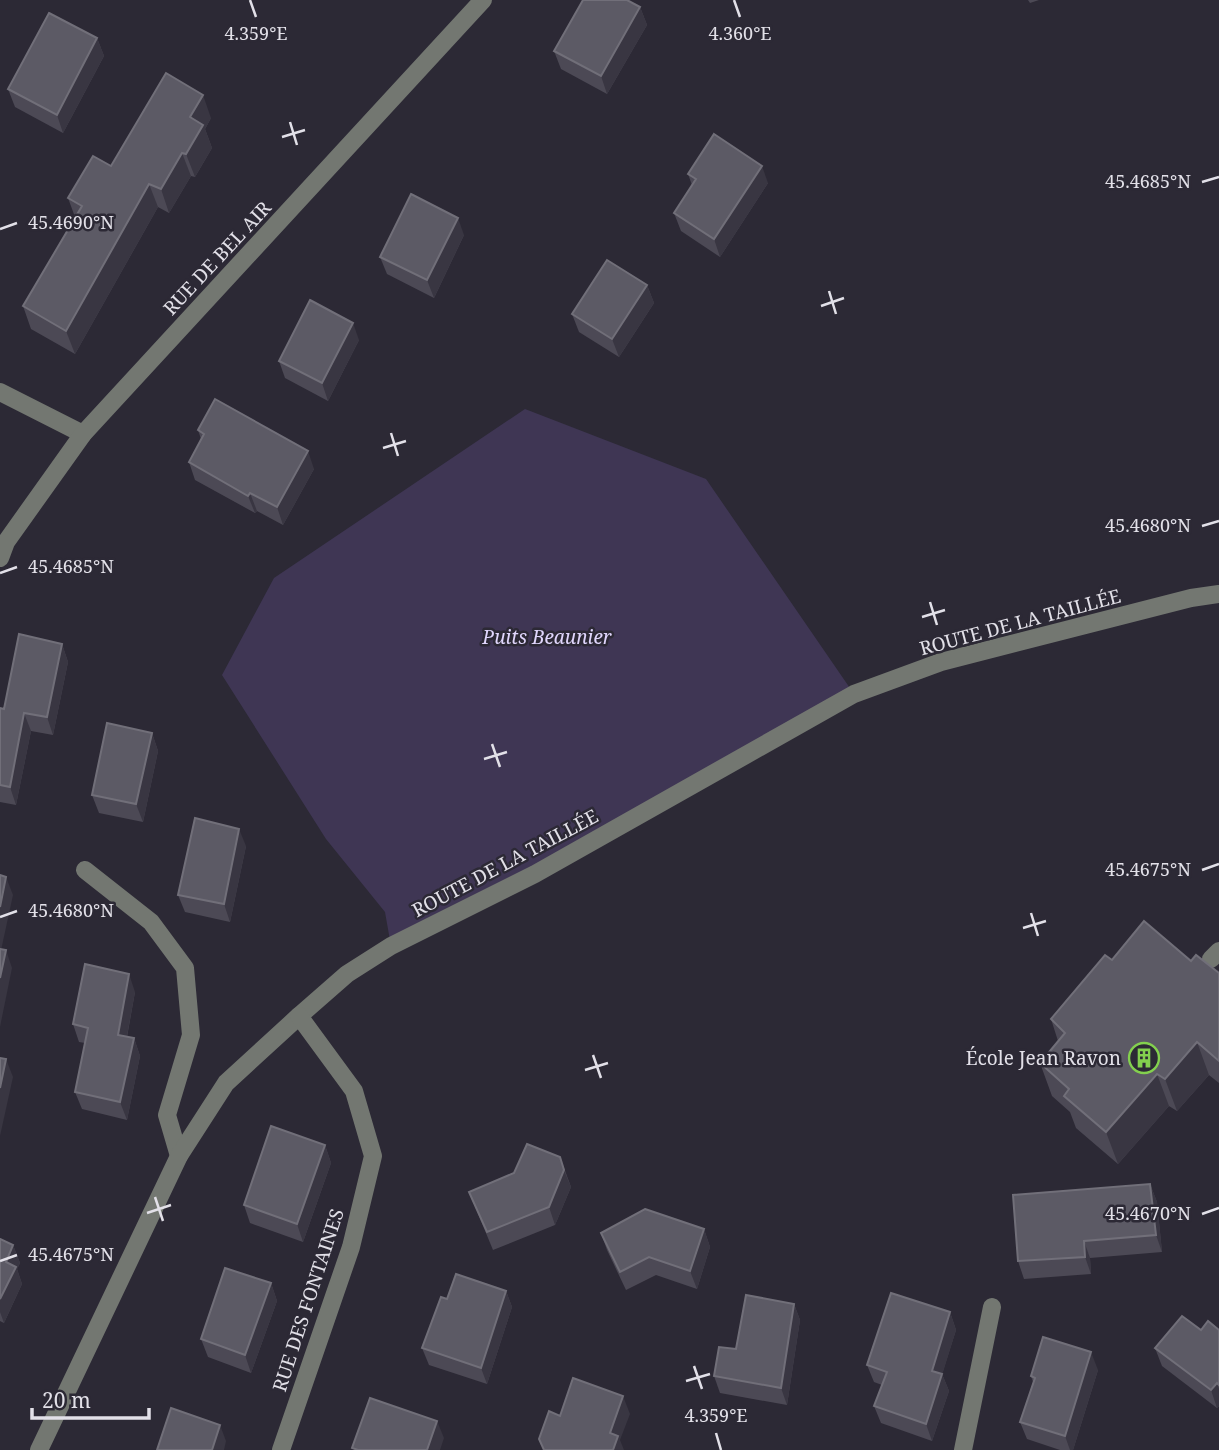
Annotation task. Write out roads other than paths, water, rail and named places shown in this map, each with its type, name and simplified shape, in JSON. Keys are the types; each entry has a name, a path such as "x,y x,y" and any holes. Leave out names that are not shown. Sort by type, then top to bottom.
{"street":[{"name":"RUE DE BEL AIR","path":"0,558 6,542 83,434 483,0"},
{"path":"0,392 83,434"},
{"name":"ROUTE DE LA TAILLÉE","path":"39,1450 178,1156 226,1083 347,974 391,946 535,874 854,694 941,662 1191,598 1219,594"},
{"path":"85,870 151,922 185,968 191,1035 167,1115 178,1156"},
{"name":"RUE DES FONTAINES","path":"281,1450 351,1247 373,1156 354,1091 299,1016"},
{"path":"963,1450 992,1307"}],"place":[{"name":"École Jean Ravon","path":"1144,1058"}],"park label":[{"name":"Puits Beaunier","path":"547,637"}]}
